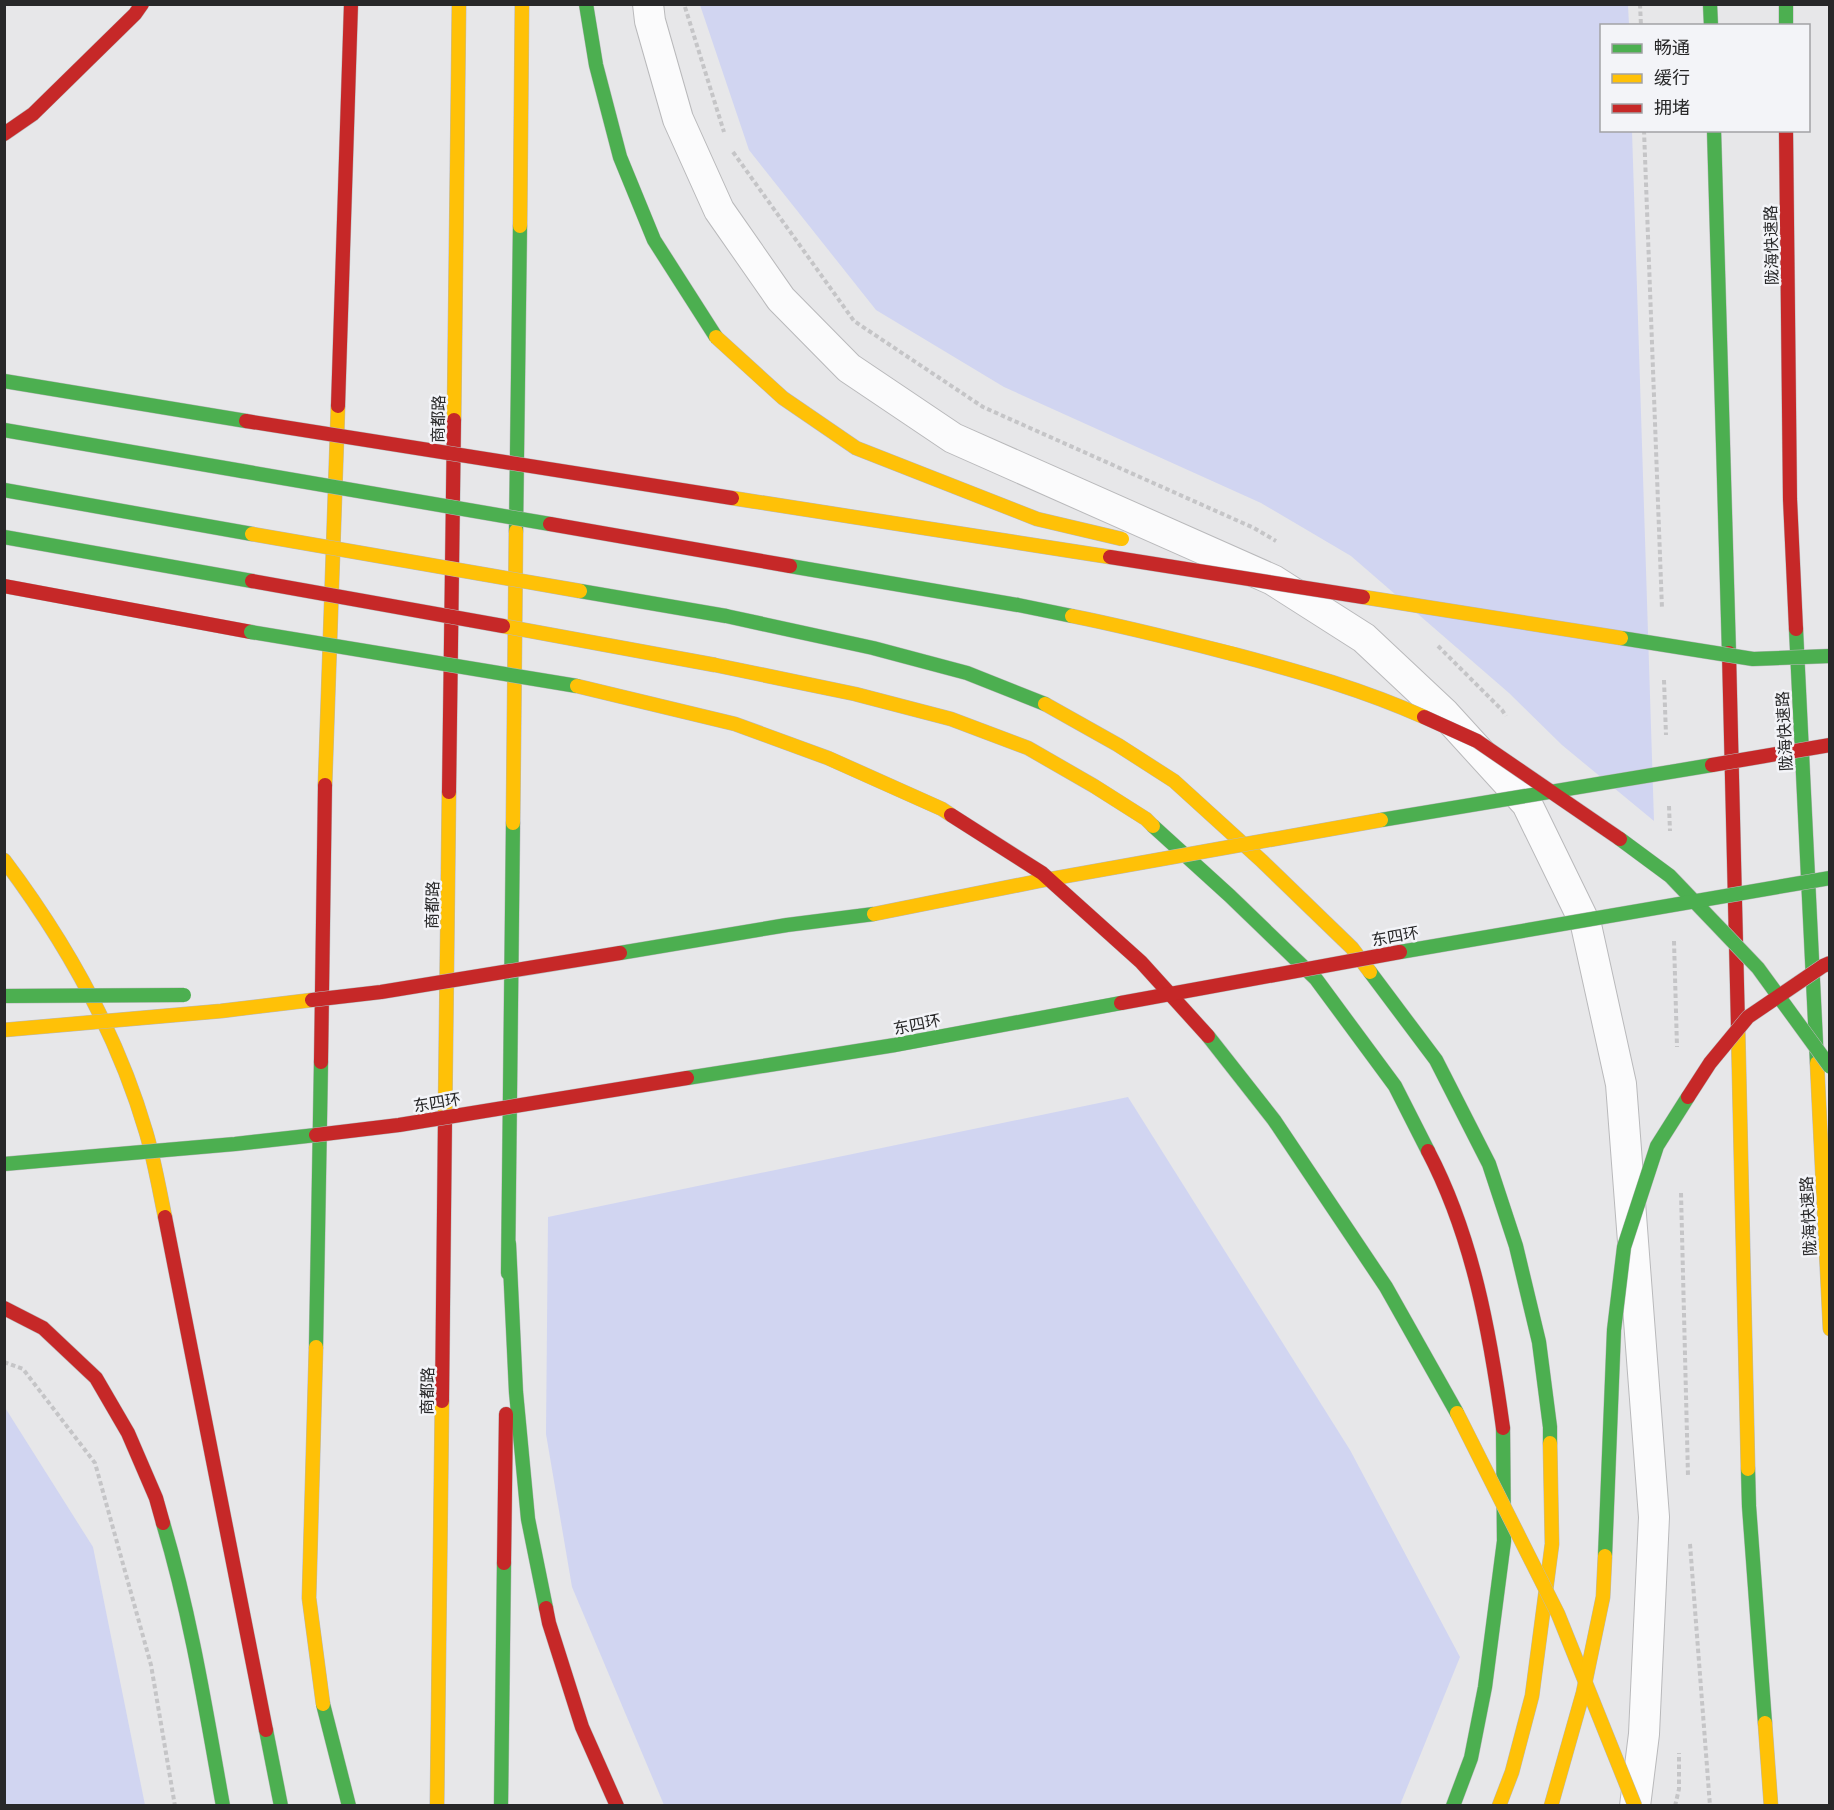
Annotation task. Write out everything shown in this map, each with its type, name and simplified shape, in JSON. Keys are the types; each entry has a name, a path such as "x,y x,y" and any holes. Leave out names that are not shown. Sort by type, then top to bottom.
{"main road":[{"path":"4,134 33,114 135,14 142,4"},
{"path":"349,1806 322,1700 309,1598 316,1347 325,779 351,4"},
{"name":"商都路","path":"437,1806 459,4"},
{"path":"501,1806 522,4"},
{"path":"586,4 596,65 620,157 654,240 716,337 783,398 856,448 1037,519 1130,541"},
{"path":"1710,4 1711,24"},
{"path":"1786,4 1786,24"},
{"path":"1714,132 1727,544 1749,1506 1771,1806"},
{"name":"陇海快速路","path":"1786,132 1790,499 1830,1329"},
{"path":"4,381 1753,658 1830,656"},
{"path":"4,430 1030,608 1156,634 1293,670 1383,699 1477,741 1604,827 1670,876 1758,968 1830,1067"},
{"path":"4,490 726,616 873,648 967,673 1048,705 1118,745 1174,781 1262,861 1352,948 1436,1060 1489,1164 1516,1246 1539,1342 1550,1427 1552,1544 1533,1685 1512,1773 1499,1806"},
{"path":"4,537 715,665 855,694 951,719 1028,748 1146,819 1316,979 1395,1086 1445,1183 1471,1260 1492,1350 1503,1430 1504,1541 1485,1687 1471,1758 1453,1806"},
{"path":"1177,552 1386,601"},
{"path":"4,586 251,632 574,685 735,724 828,758 942,809 1042,873 1141,962 1197,1022 1274,1120 1386,1287 1465,1428 1558,1614 1635,1806"},
{"path":"4,1030 221,1011 381,992 873,914 1039,881 1421,813 1830,745"},
{"path":"4,860 25,886 66,952 105,1027 142,1119 165,1215 281,1806"},
{"name":"东四环","path":"4,1164 235,1144 399,1125 895,1045 1444,944 1830,878"},
{"path":"4,880 36,905"},
{"path":"1551,1806 1583,1693 1603,1597 1614,1330 1624,1247 1649,1168 1657,1146 1704,1073 1748,1017 1830,963"},
{"path":"251,994 381,992"},
{"path":"4,996 193,994"},
{"path":"509,1244 516,1392 528,1519 549,1623 582,1727 617,1806"},
{"path":"4,1308 43,1328 96,1378 128,1433 156,1498 174,1559 202,1688 223,1806"}],"street":[{"path":"648,4 650,21 678,119 718,210 781,299 849,368 953,438 1273,580 1364,638 1445,714 1527,804 1586,925 1621,1084 1654,1517 1644,1734 1635,1806"}],"path":[{"path":"1640,4 1641,24"},
{"path":"1644,132 1662,609"},
{"path":"1664,669 1666,741"},
{"path":"1669,801 1670,837"},
{"path":"1673,932 1677,1052"},
{"path":"1681,1182 1688,1479"},
{"path":"4,1362 22,1369 95,1463 151,1665 175,1806"},
{"path":"1690,1538 1710,1806"}],"shaded area":[{"path":"700,5 1628,5 1629,24 1600,24 1600,132 1632,132 1654,821 1562,745 1509,693 1351,556 1261,503 1004,387 876,310 749,150"},
{"path":"1128,1097 1350,1450 1460,1657 1400,1805 664,1805 572,1587 546,1434 548,1217"},
{"path":"4,1406 93,1547 145,1805 5,1805"}],"traffic: fast":[{"path":"586,4 596,65 620,157 654,240 716,337"},
{"path":"1710,4 1711,24"},
{"path":"1786,4 1786,24"},
{"path":"1714,132 1729,653"},
{"path":"516,531 520,226"},
{"path":"4,381 246,421"},
{"path":"4,430 242,471"},
{"path":"242,471 550,524"},
{"path":"4,490 252,534"},
{"path":"4,537 252,581"},
{"path":"790,566 1072,616"},
{"path":"580,591 726,616"},
{"path":"726,616 873,648 967,673 1045,704"},
{"path":"1796,629 1817,1063"},
{"path":"251,632 577,686"},
{"path":"1621,638 1753,659 1830,656"},
{"path":"1381,820 1712,765"},
{"path":"508,1273 513,823"},
{"path":"1153,826 1316,979 1395,1086 1428,1151"},
{"path":"1620,839 1670,876 1758,968 1830,1067"},
{"path":"1400,952 1830,878"},
{"path":"620,953 787,925 874,914"},
{"path":"1370,972 1436,1060 1489,1164 1516,1246 1539,1342 1550,1443"},
{"path":"4,996 184,995"},
{"path":"687,1078 895,1045 1121,1003"},
{"path":"1208,1036 1274,1120 1386,1287 1457,1413"},
{"path":"316,1347 321,1062"},
{"path":"1605,1556 1614,1330 1624,1247 1657,1146 1688,1097"},
{"path":"4,1164 316,1135"},
{"path":"509,1244 516,1392 528,1519 546,1608"},
{"path":"1453,1806 1471,1758 1485,1687 1504,1541 1503,1428"},
{"path":"1748,1469 1765,1723"},
{"path":"163,1523 190,1628 223,1806"},
{"path":"501,1806 504,1563"},
{"path":"323,1704 349,1806"},
{"path":"266,1730 281,1806"}],"traffic: slow":[{"path":"454,420 459,4"},
{"path":"520,226 522,4"},
{"path":"716,337 783,398 856,448 1037,519 1122,539"},
{"path":"325,785 338,406"},
{"path":"732,498 1110,557"},
{"path":"513,823 516,531"},
{"path":"252,534 580,591"},
{"path":"1363,597 1621,638"},
{"path":"1072,616 1155,634 1285,668 1355,690 1424,717"},
{"path":"503,626 715,665"},
{"path":"715,665 855,694 951,719 1028,748 1094,786 1146,819 1153,826"},
{"path":"577,686 735,724 828,758 951,815"},
{"path":"1045,704 1118,745 1174,781 1262,861 1352,948 1370,972"},
{"path":"445,1119 449,792"},
{"path":"874,914 1039,881 1381,820"},
{"path":"4,860 68,956 87,989 120,1059 146,1132 165,1217"},
{"path":"4,1030 221,1011 312,1000"},
{"path":"1738,1026 1748,1469"},
{"path":"1817,1063 1830,1329"},
{"path":"316,1347 309,1598 323,1704"},
{"path":"437,1806 442,1401"},
{"path":"1457,1413 1558,1614 1635,1806"},
{"path":"1499,1806 1512,1772 1532,1696 1552,1544 1550,1443"},
{"path":"1551,1806 1583,1693 1603,1597 1605,1556"},
{"path":"1765,1723 1771,1806"}],"traffic: jam":[{"path":"4,134 33,114 135,14 142,4"},
{"path":"338,406 351,4"},
{"path":"1786,132 1790,499 1796,629"},
{"path":"449,792 454,420"},
{"path":"246,421 732,498"},
{"path":"550,524 790,566"},
{"path":"1110,557 1363,597"},
{"path":"252,581 503,626"},
{"path":"4,586 251,632"},
{"path":"1729,653 1738,1026"},
{"path":"1424,717 1477,741 1620,839"},
{"path":"1712,765 1830,745"},
{"path":"321,1062 325,785"},
{"path":"951,815 1042,873 1141,962 1208,1036"},
{"path":"1121,1003 1400,952"},
{"path":"312,1000 381,992 620,953"},
{"path":"1688,1097 1710,1063 1748,1017 1830,963"},
{"path":"316,1135 399,1125 687,1078"},
{"path":"442,1401 445,1119"},
{"path":"1428,1151 1457,1217 1478,1286 1503,1428"},
{"path":"165,1217 266,1730"},
{"path":"4,1308 43,1328 96,1378 128,1433 156,1498 163,1523"},
{"path":"504,1563 506,1414"},
{"path":"546,1608 582,1727 617,1806"}]}
